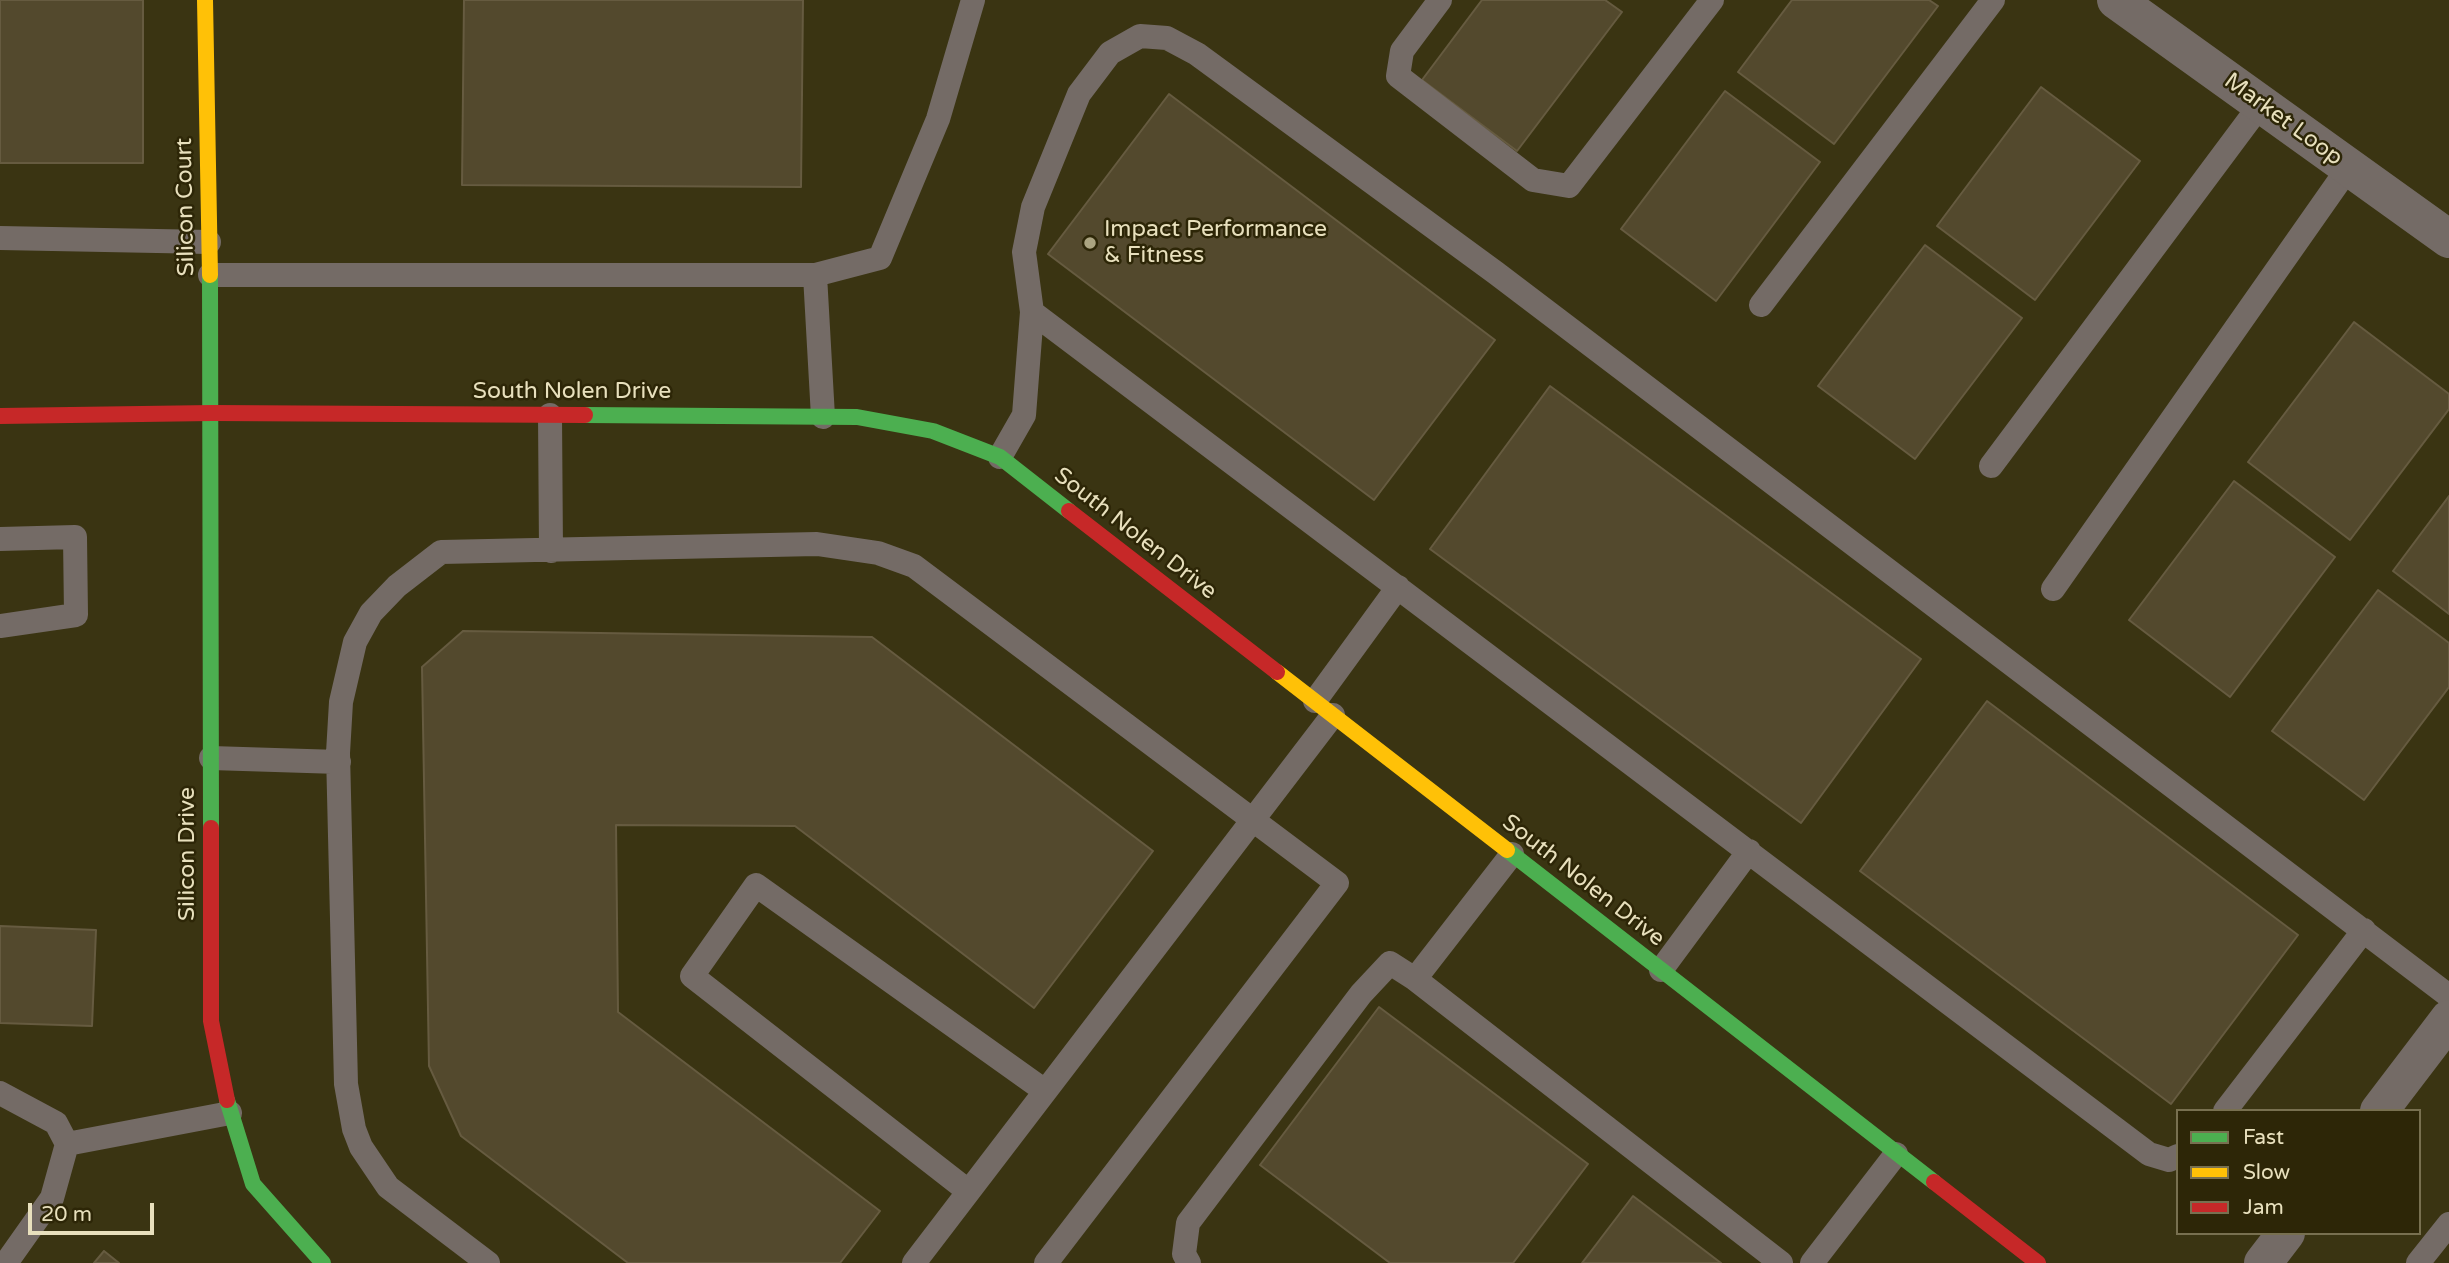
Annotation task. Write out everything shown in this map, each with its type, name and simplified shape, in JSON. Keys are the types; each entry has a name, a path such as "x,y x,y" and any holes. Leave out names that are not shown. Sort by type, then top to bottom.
{"street":[{"name":"Silicon Court","path":"205,0 212,413"},
{"name":"Market Loop","path":"2116,0 2449,239"},
{"name":"South Nolen Drive","path":"0,416 212,413 857,416 933,431 1000,457 2038,1263"},
{"name":"Silicon Drive","path":"212,413 211,1021 230,1113 253,1184 323,1263"},
{"path":"2381,1109 2449,1019"},
{"path":"2263,1263 2284,1235"}],"lane":[{"path":"210,275 815,275 880,258 938,119 974,0"},
{"path":"1440,0 1402,51 1398,76 1533,180 1569,186 1712,0"},
{"path":"1761,305 1993,0"},
{"path":"1000,457 1024,415 1032,312 1024,252 1033,207 1079,94 1110,53 1139,36 1167,38 1197,54 1496,273 2449,996"},
{"path":"1991,466 2261,104"},
{"path":"2053,589 2348,167"},
{"path":"0,238 209,242"},
{"path":"815,275 823,417"},
{"path":"1032,312 2149,1154 2169,1160 2176,1157"},
{"path":"550,415 551,551"},
{"path":"0,539 75,537 76,615 0,626"},
{"path":"488,1263 388,1187 361,1147 354,1129 346,1084 339,762 341,702 355,642 371,613 397,586 441,552 817,544 878,553 914,566 1337,883 1046,1263"},
{"path":"914,1263 1253,819 1398,587"},
{"path":"211,758 339,762"},
{"path":"1661,970 1749,851"},
{"path":"1415,979 1512,854"},
{"path":"968,1191 692,976 756,885 1045,1091"},
{"path":"2227,1109 2364,930"},
{"path":"1189,1263 1184,1254 1188,1223 1361,994 1390,963 1415,979 1781,1263"},
{"path":"0,1093 57,1123 67,1144 52,1198 6,1263"},
{"path":"67,1144 230,1113"},
{"path":"1812,1263 1896,1154"},
{"path":"2418,1263 2449,1224"}],"building":[{"path":"0,0 143,0 143,163 0,163"},
{"path":"464,0 803,0 801,187 462,185"},
{"path":"1482,0 1605,0 1622,12 1517,151 1422,80"},
{"path":"1792,0 1929,0 1938,6 1834,144 1738,72"},
{"path":"2041,87 2140,161 2035,300 1937,226"},
{"path":"1725,91 1820,162 1716,301 1621,229"},
{"path":"1169,94 1495,340 1374,500 1048,254"},
{"path":"1925,245 2022,318 1915,459 1818,386"},
{"path":"2354,322 2449,394 2449,409 2350,540 2248,462"},
{"path":"1550,386 1921,659 1801,823 1430,549"},
{"path":"2234,481 2335,557 2230,697 2129,620"},
{"path":"2449,496 2449,614 2393,571"},
{"path":"2378,590 2449,643 2449,687 2364,800 2272,731"},
{"path":"463,631 872,637 1153,851 1034,1008 795,826 616,825 618,1012 880,1211 840,1263 628,1263 461,1136 429,1066 422,667"},
{"path":"1987,701 2298,935 2171,1104 1860,871"},
{"path":"0,926 96,930 92,1026 0,1023"},
{"path":"1379,1007 1588,1164 1513,1263 1390,1263 1260,1165"},
{"path":"1633,1196 1721,1263 1582,1263"},
{"path":"104,1251 119,1263 94,1263"}],"traffic: fast":[{"path":"210,275 211,828"},
{"path":"585,415 857,417 933,431 1000,457 1069,511"},
{"path":"1507,850 1934,1182"},
{"path":"227,1100 253,1184 323,1263"}],"traffic: slow":[{"path":"205,0 210,275"},
{"path":"1277,672 1507,850"}],"traffic: jam":[{"path":"0,416 212,413 585,415"},
{"path":"1069,511 1277,672"},
{"path":"211,828 211,1021 227,1100"},
{"path":"1934,1182 2038,1263"}],"place":[{"name":"Impact Performance & Fitness","path":"1090,243"}]}
